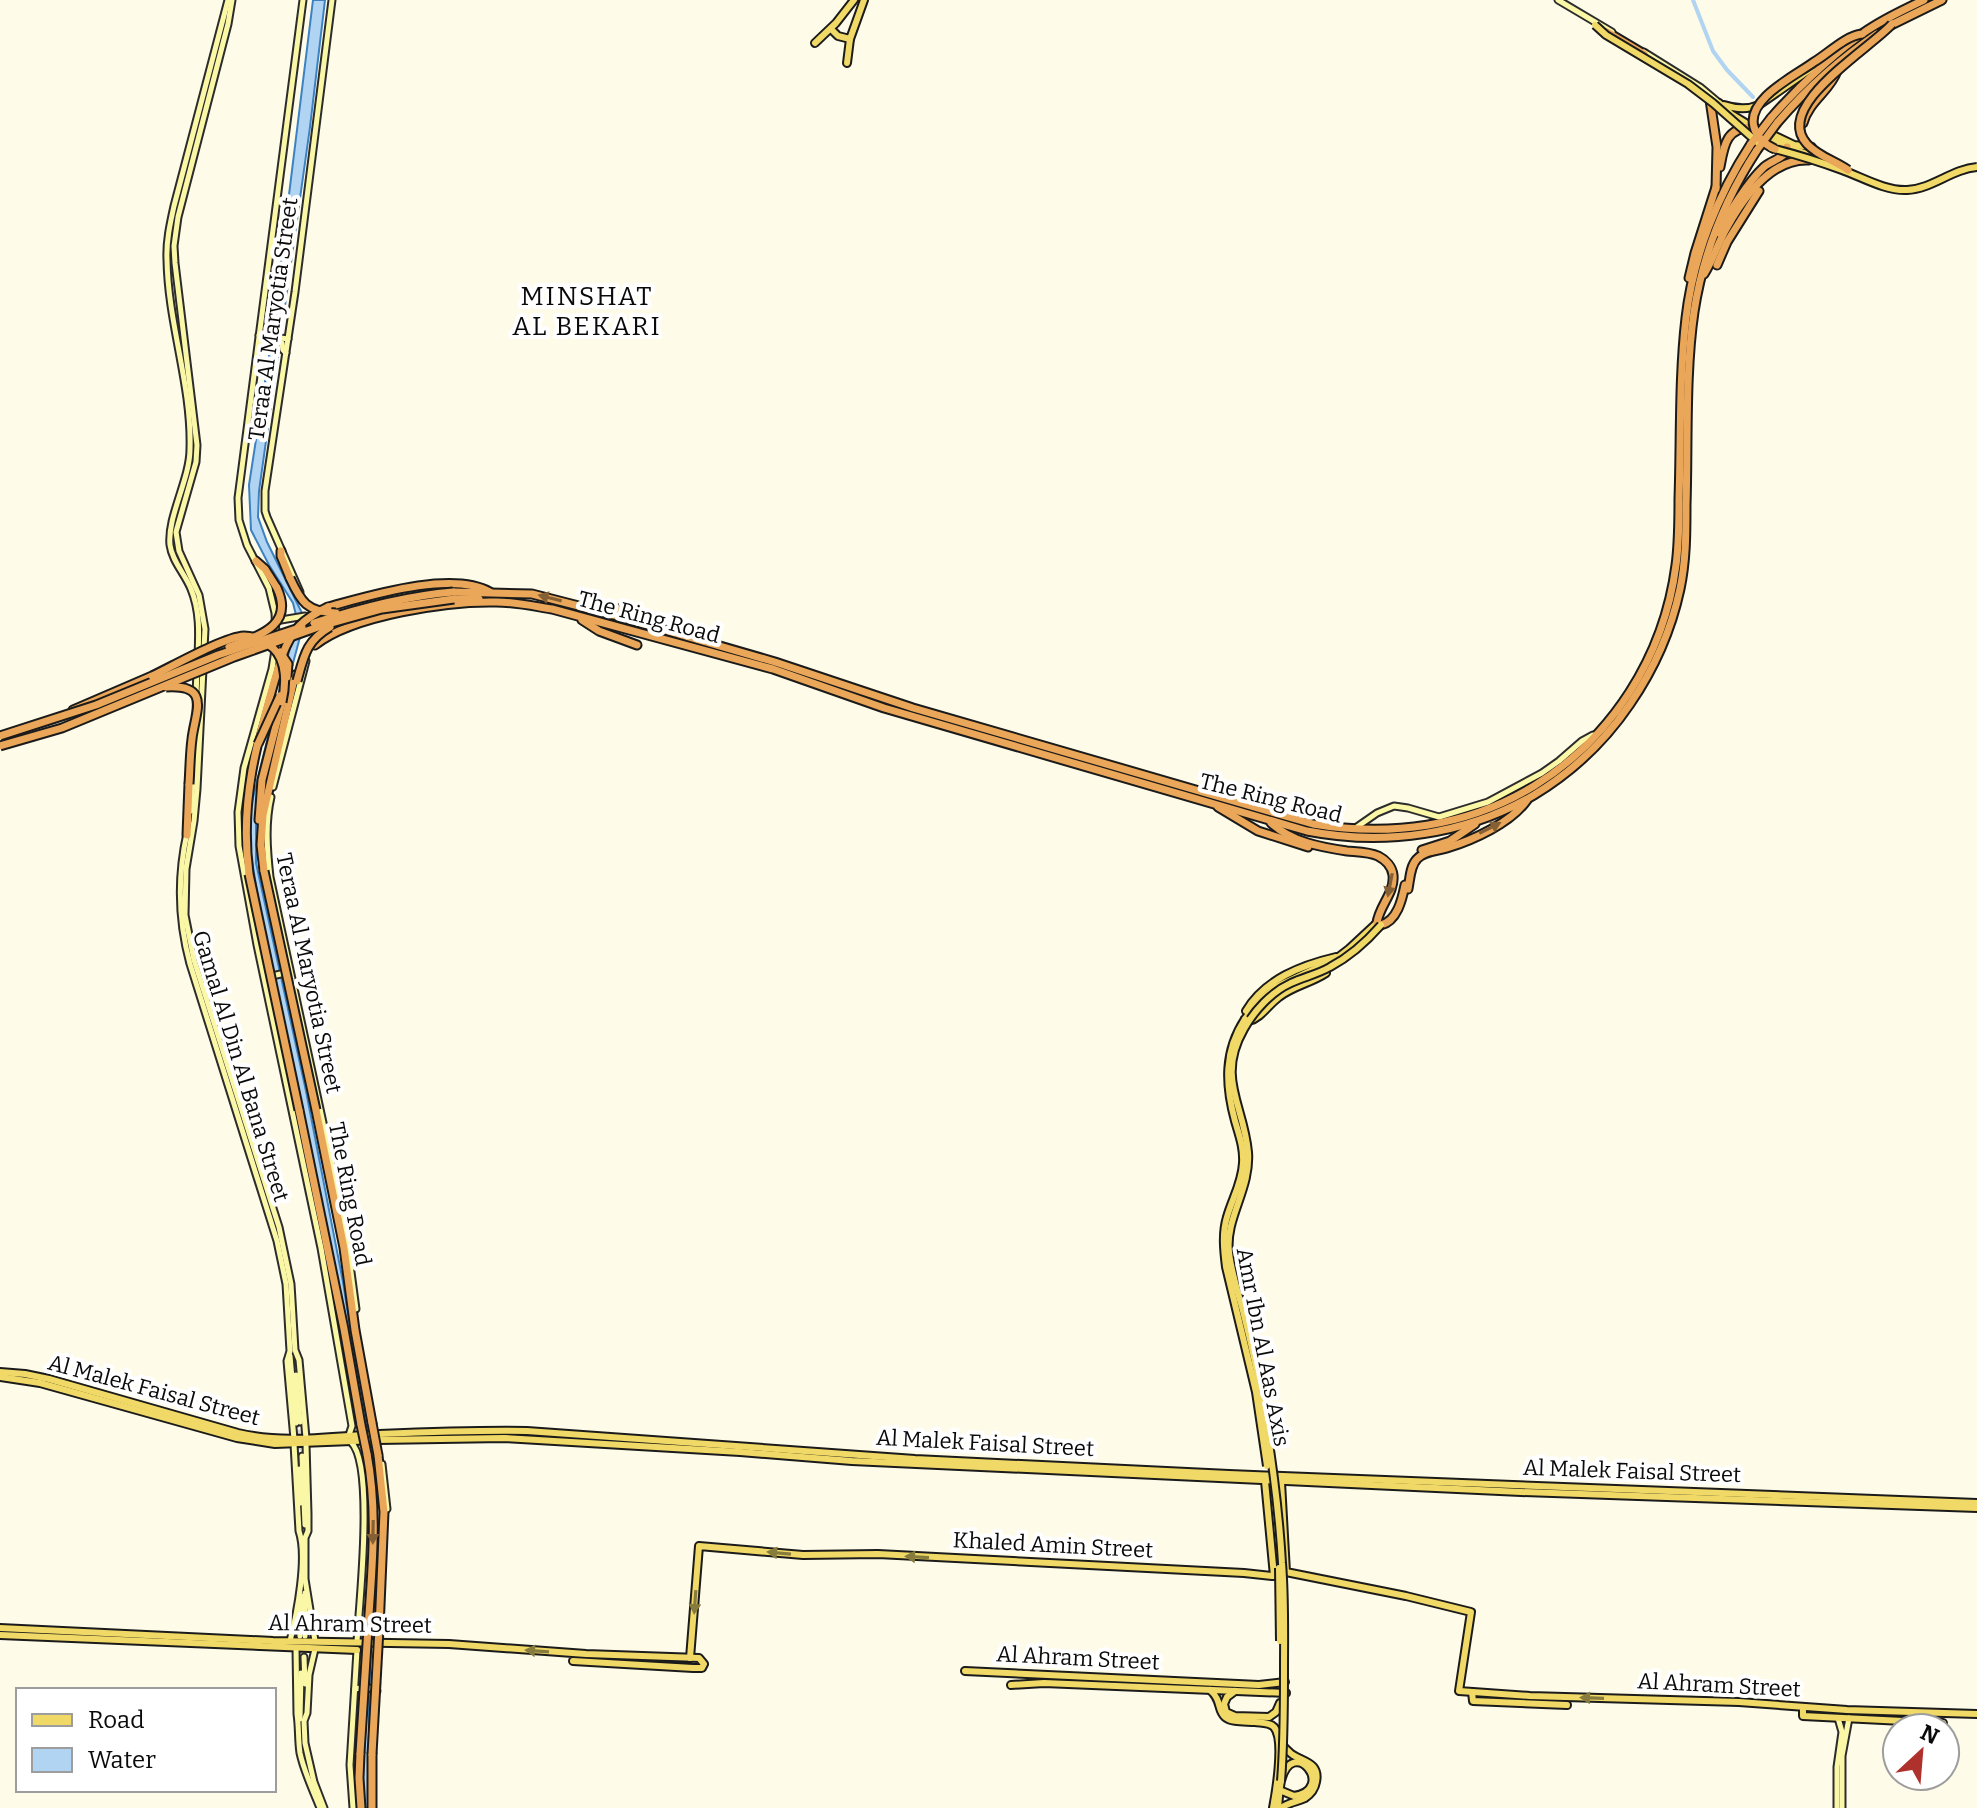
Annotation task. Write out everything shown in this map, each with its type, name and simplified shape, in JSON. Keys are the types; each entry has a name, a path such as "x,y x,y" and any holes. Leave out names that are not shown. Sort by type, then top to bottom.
{"highway":[{"path":"1775,149 1764,142 1754,127 1754,114 1759,103 1775,89 1845,49 1852,36 1862,34 1924,0"},
{"name":"The Ring Road","path":"1427,829 1486,814 1528,798 1549,786 1579,762 1615,724 1647,677 1680,586 1689,297 1702,247 1754,147 1774,120 1845,49 1938,2"},
{"path":"1848,170 1807,144 1799,129 1800,116 1808,102 1837,71 1892,24"},
{"path":"1595,25 1708,96 1717,147 1716,189"},
{"path":"1803,129 1807,112 1837,71"},
{"path":"1713,265 1709,235 1724,147 1739,129 1752,127"},
{"path":"1702,247 1760,171 1786,153 1787,147"},
{"path":"1702,276 1713,265 1734,216 1753,190 1773,171 1789,162 1815,160"},
{"name":"The Ring Road","path":"1690,317 1702,276 1702,247"},
{"path":"281,551 298,595 307,605 319,612 346,615"},
{"path":"218,655 268,630 280,614 282,603 277,588 256,561"},
{"name":"The Ring Road","path":"361,1808 359,1765 374,1543 373,1494 344,1329 249,874 245,825 248,791 258,744 286,646 292,633 311,615 328,607 414,587 540,607 757,661"},
{"name":"The Ring Road","path":"0,736 96,705 218,655 346,615 454,595 532,594 641,623 886,704 1318,833 1387,834 1448,830 1478,821 1486,814"},
{"name":"The Ring Road","path":"373,1808 372,1765 384,1543 382,1478 355,1330 340,1222 264,871 261,838 289,694 305,656 321,640 347,627 454,595"},
{"path":"585,607 626,608"},
{"path":"293,706 305,652 313,639 346,615"},
{"name":"The Ring Road","path":"0,746 62,728 346,615"},
{"path":"577,616 599,631 637,645"},
{"path":"48,722 230,639 248,636 263,641 280,657 285,688 262,780 259,810 261,838"},
{"name":"The Ring Road","path":"1501,808 1549,777 1600,731 1618,709 1660,642"},
{"path":"250,651 276,650 283,655 288,668 258,744"},
{"path":"160,687 189,689 199,703 192,743 187,835"},
{"path":"1409,886 1413,866 1422,855 1453,846 1501,823 1517,812 1528,798"},
{"path":"1209,800 1236,820 1265,835 1324,851 1358,855"},
{"path":"1273,819 1289,837 1319,846 1373,854 1388,863 1393,880 1379,914 1379,924 1389,922 1394,916 1415,856 1460,836 1478,821"},
{"name":"The Ring Road","path":"1273,819 1352,833"}],"main road":[{"name":"Gamal Al Din Al Bana Street","path":"230,0 225,37 178,217 174,246 197,445 196,462 177,525 177,545 202,608 205,639 197,789 186,869 185,915 194,960 247,1122 286,1284 292,1350 287,1361 299,1531 303,1538 308,1531 308,1514 299,1360 292,1350"},
{"name":"Teraa Al Maryotia Street","path":"303,0 265,337 258,349 238,505 244,535 269,588 276,643 246,758 238,812 242,869 321,1248 325,1286 352,1426 349,1439 357,1451 364,1507 361,1642"},
{"name":"Teraa Al Maryotia Street","path":"332,0 283,340 286,353 265,499 267,517 301,594 307,635 306,660 268,808 267,845 270,877 344,1220 357,1328 380,1437 387,1517 380,1642"},
{"path":"815,43 831,29 854,0"},
{"path":"847,63 850,39 864,0"},
{"path":"1555,0 1701,93 1752,140 1900,190 1923,187 1962,169 1977,166"},
{"path":"1555,0 1669,67 1700,87 1727,111 1787,147 1886,185 1908,188 1922,186 1962,168 1977,166"},
{"path":"831,29 840,37 850,39"},
{"path":"1719,103 1739,109 1759,105 1845,49"},
{"path":"1727,111 1789,143 1816,147"},
{"path":"258,349 265,337 283,340"},
{"name":"Gamal Al Din Al Bana Street","path":"196,596 199,635 195,762 182,858 182,935 238,1117 250,1142"},
{"path":"275,621 304,616"},
{"path":"1352,833 1377,813 1394,806 1439,817 1488,802 1552,766 1582,741 1600,731"},
{"name":"Amr Ibn Al Aas Axis","path":"1278,1808 1281,1744 1279,1568 1256,1392 1224,1248 1227,1217 1239,1186 1243,1160 1228,1091 1227,1068 1233,1043 1271,990 1336,959 1379,924"},
{"path":"1326,973 1285,993 1257,1018 1247,1020 1251,1003 1265,988 1287,974 1336,957"},
{"path":"262,969 289,964"},
{"path":"264,977 290,972"},
{"name":"Amr Ibn Al Aas Axis","path":"1247,1020 1231,1067 1233,1095 1244,1132 1248,1169 1230,1231 1228,1249 1260,1391 1278,1516 1284,1599 1278,1808"},
{"path":"238,1117 243,1124 247,1122"},
{"path":"292,1350 298,1423"},
{"name":"Al Malek Faisal Street","path":"0,1374 32,1375 132,1405 304,1449 349,1439 476,1431 1226,1477 1977,1505"},
{"path":"294,1444 304,1449"},
{"name":"Al Malek Faisal Street","path":"1226,1477 1281,1482 1524,1489"},
{"path":"1265,1481 1268,1501"},
{"path":"1281,1482 1281,1499"},
{"path":"1268,1501 1275,1494 1281,1499"},
{"name":"Al Ahram Street","path":"1281,1499 1286,1572 1471,1612 1459,1691 1739,1702 1838,1718 1881,1719"},
{"name":"Khaled Amin Street","path":"690,1658 699,1546 794,1554 878,1554 1274,1572 1268,1501"},
{"path":"302,1636 303,1538"},
{"path":"290,1641 303,1579"},
{"path":"302,1723 307,1713 309,1675 315,1645 303,1579"},
{"name":"Al Ahram Street","path":"0,1628 296,1648 361,1642 449,1644 699,1658 704,1664 702,1668 648,1666"},
{"name":"Al Ahram Street","path":"0,1635 119,1637"},
{"name":"Al Ahram Street","path":"133,1638 290,1641 357,1650"},
{"path":"296,1648 297,1714 302,1723"},
{"path":"353,1808 350,1765 357,1650"},
{"path":"573,1661 648,1666 648,1656"},
{"path":"302,1657 299,1745 302,1763 322,1808"},
{"name":"Al Ahram Street","path":"965,1671 1060,1680 1071,1685 1286,1693"},
{"path":"1071,1685 1072,1676"},
{"name":"Al Ahram Street","path":"1011,1685 1072,1676 1259,1685 1285,1682"},
{"path":"355,1689 367,1687 377,1691 373,1808"},
{"path":"1210,1690 1217,1697 1224,1716 1231,1720 1269,1724 1275,1729 1281,1744 1310,1763 1316,1771 1317,1780 1309,1795 1278,1808"},
{"path":"1236,1691 1224,1704 1226,1712 1233,1716 1267,1718 1274,1714 1280,1703"},
{"path":"1472,1692 1473,1701 1567,1705"},
{"name":"Al Ahram Street","path":"1805,1713 1881,1712"},
{"path":"1838,1718 1842,1732 1837,1767 1839,1808"},
{"path":"1839,1799 1849,1718"},
{"path":"353,1726 376,1728"},
{"path":"1281,1781 1288,1766 1295,1762 1305,1764 1311,1772 1311,1784 1304,1793 1291,1796 1282,1791"}],"water":[{"path":"313,0 325,0 258,517 302,613 303,626 260,786 256,812 256,863 306,1091 371,1447 377,1501 369,1699 369,1808 360,1808 370,1475 265,940 248,818 297,619 293,603 251,530 249,485 270,349"}],"waterway":[{"path":"1693,0 1713,51 1753,97"}],"tunnel":[{"path":"300,1422 302,1456"},
{"path":"296,1423 299,1454"},
{"path":"300,1645 300,1657"}],"district":[{"name":"MINSHAT AL BEKARI","path":"587,311"}]}
